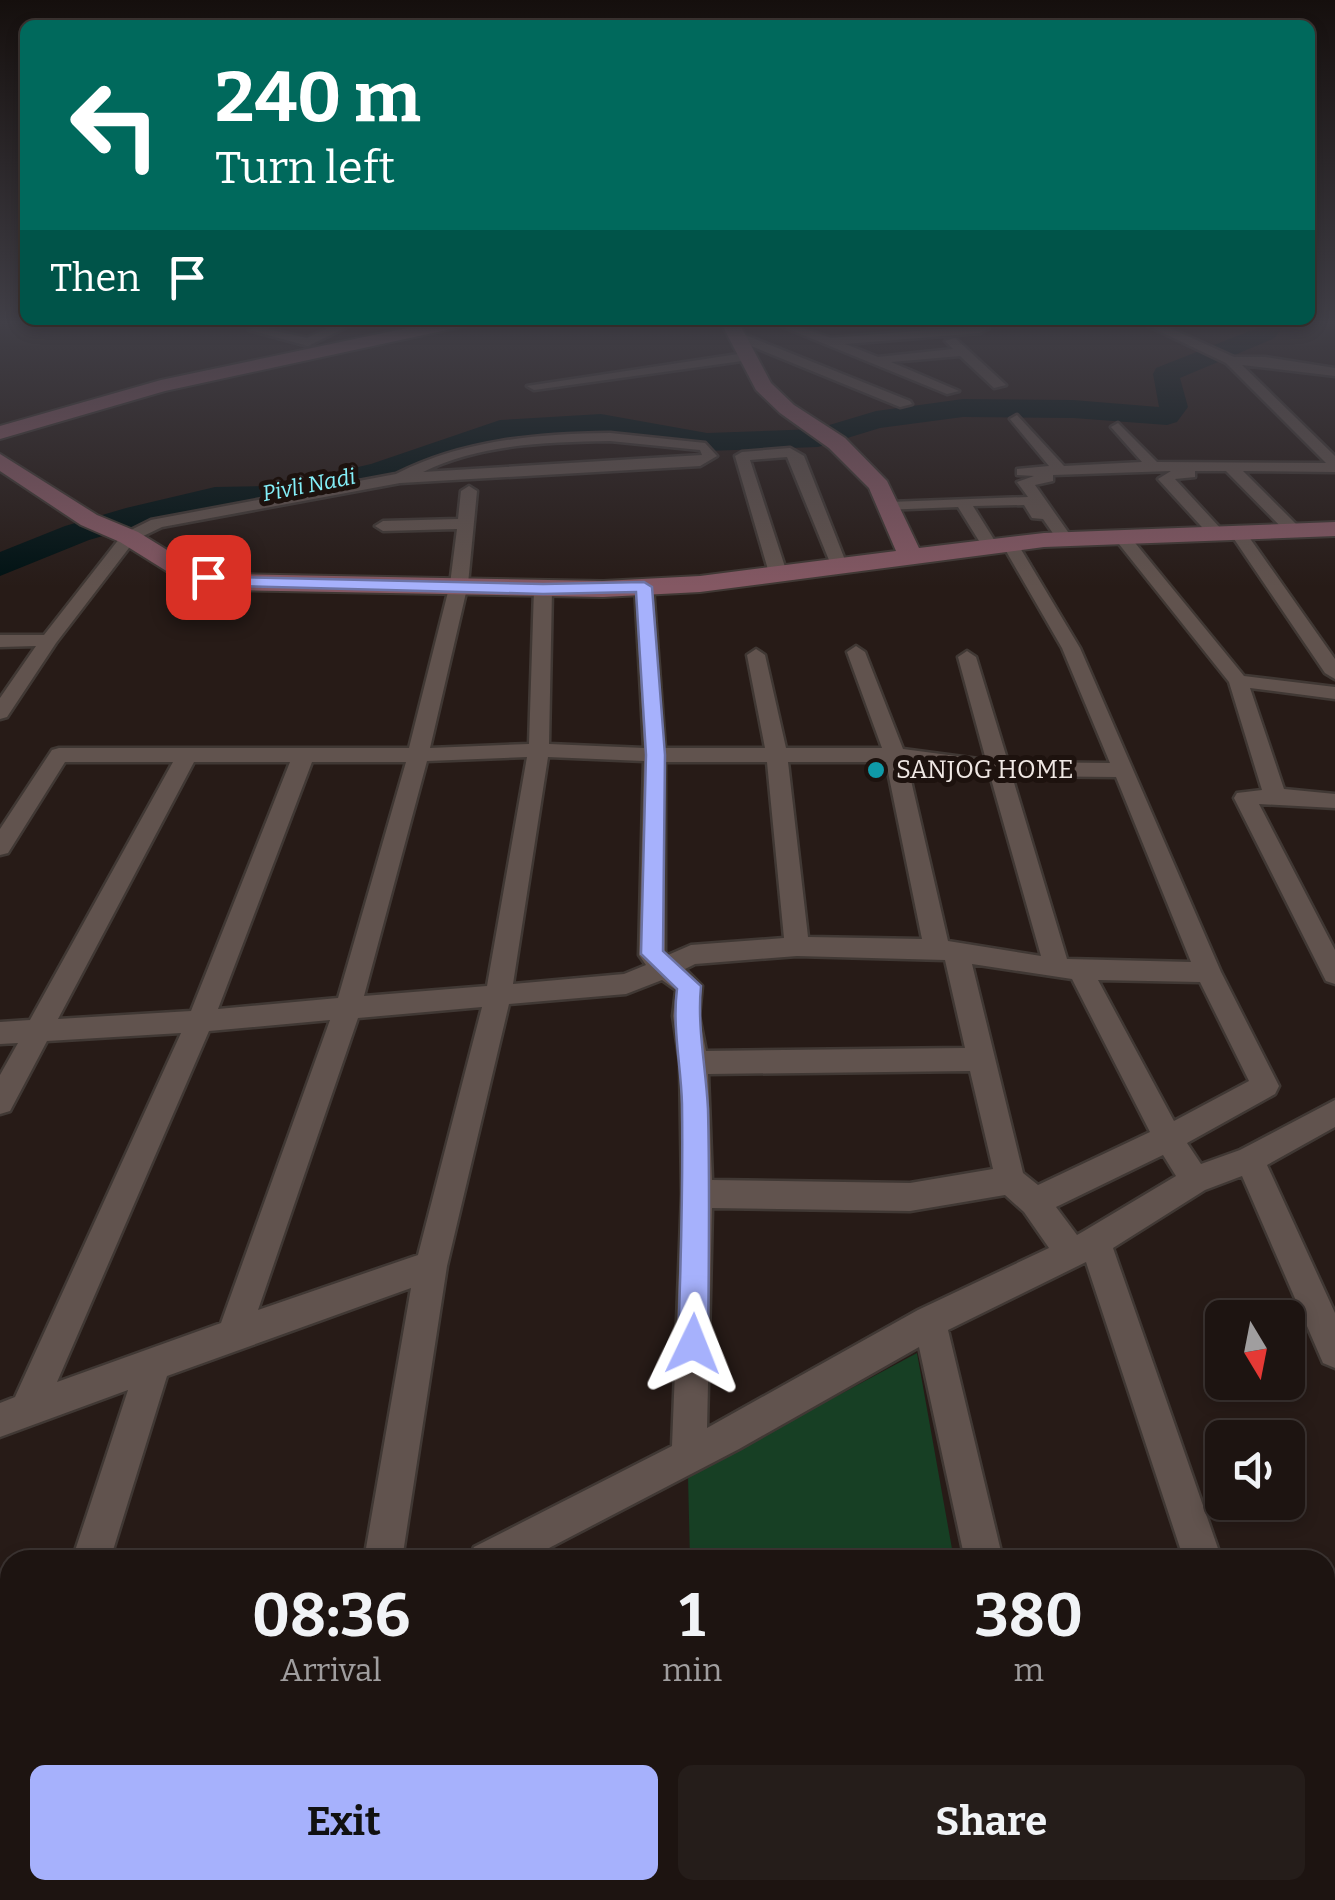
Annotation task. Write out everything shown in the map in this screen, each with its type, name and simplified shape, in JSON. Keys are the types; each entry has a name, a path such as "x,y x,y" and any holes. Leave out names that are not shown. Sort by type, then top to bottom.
{"street":[{"path":"0,433 79,410"},
{"path":"790,410 837,443 879,486 910,556"},
{"path":"1279,410 1335,466"},
{"path":"1017,419 1059,469"},
{"path":"1118,428 1147,469 1219,534"},
{"path":"1302,432 1335,445"},
{"path":"107,529 400,478 700,462 710,456 705,447 687,442 575,438 480,448 442,458 400,478"},
{"path":"778,574 742,456 790,452 797,456 839,565"},
{"path":"0,461 107,529 185,572 232,582 459,584 543,589 644,587 1060,539 1335,530"},
{"path":"1022,472 1335,466"},
{"path":"1060,539 1025,482 1147,469"},
{"path":"1294,531 1232,470 1167,476 1335,674"},
{"path":"233,1335 348,1008 418,755 459,584 470,491"},
{"path":"889,507 1026,500 1060,539"},
{"path":"963,502 1000,545 1071,648 1208,972 1265,1086 1036,1202"},
{"path":"383,526 466,524"},
{"path":"0,711 49,640 107,529"},
{"path":"1121,536 1238,680 1275,796"},
{"path":"644,587 655,755 652,954 689,986 686,1016 694,1063 697,1194 689,1456"},
{"path":"385,1550 431,1266 498,995 539,750 543,589"},
{"path":"0,641 49,640"},
{"path":"856,652 895,755 1010,1180 1083,1248 1198,1550"},
{"path":"756,655 776,756 797,946"},
{"path":"966,656 1068,969 1196,1180"},
{"path":"1238,680 1335,693"},
{"path":"0,847 59,756 188,752 418,755 539,750 655,755 895,755 1000,769 1124,770"},
{"path":"0,1102 188,752"},
{"path":"13,1415 200,1022 304,754"},
{"path":"1335,801 1245,798 1335,974"},
{"path":"0,1033 200,1022 626,984 691,955 797,946 946,950 1068,969 1208,972"},
{"path":"694,1063 980,1059"},
{"path":"507,1550 689,1456 930,1322 1083,1248 1196,1180 1250,1160 1335,1112"},
{"path":"1250,1160 1335,1351"},
{"path":"697,1194 910,1196 1010,1180"},
{"path":"13,1415 431,1266"},
{"path":"930,1322 982,1550"},
{"path":"93,1550 154,1364"}],"green space":[{"path":"917,1353 952,1550 690,1550 688,1476"}],"waterway":[{"name":"Pivli Nadi","path":"0,565 77,533 138,515 215,497 275,496 381,471 500,429 601,423 707,442 818,438 876,420 951,410"},
{"name":"Pivli Nadi","path":"1082,410 1167,416 1172,410"}],"place":[{"name":"SANJOG HOME","path":"876,770"}],"route":[{"path":"208,577 232,582 459,584 543,589 644,587 655,755 652,954 689,986 686,1016 694,1063 697,1194 693,1344"}]}
